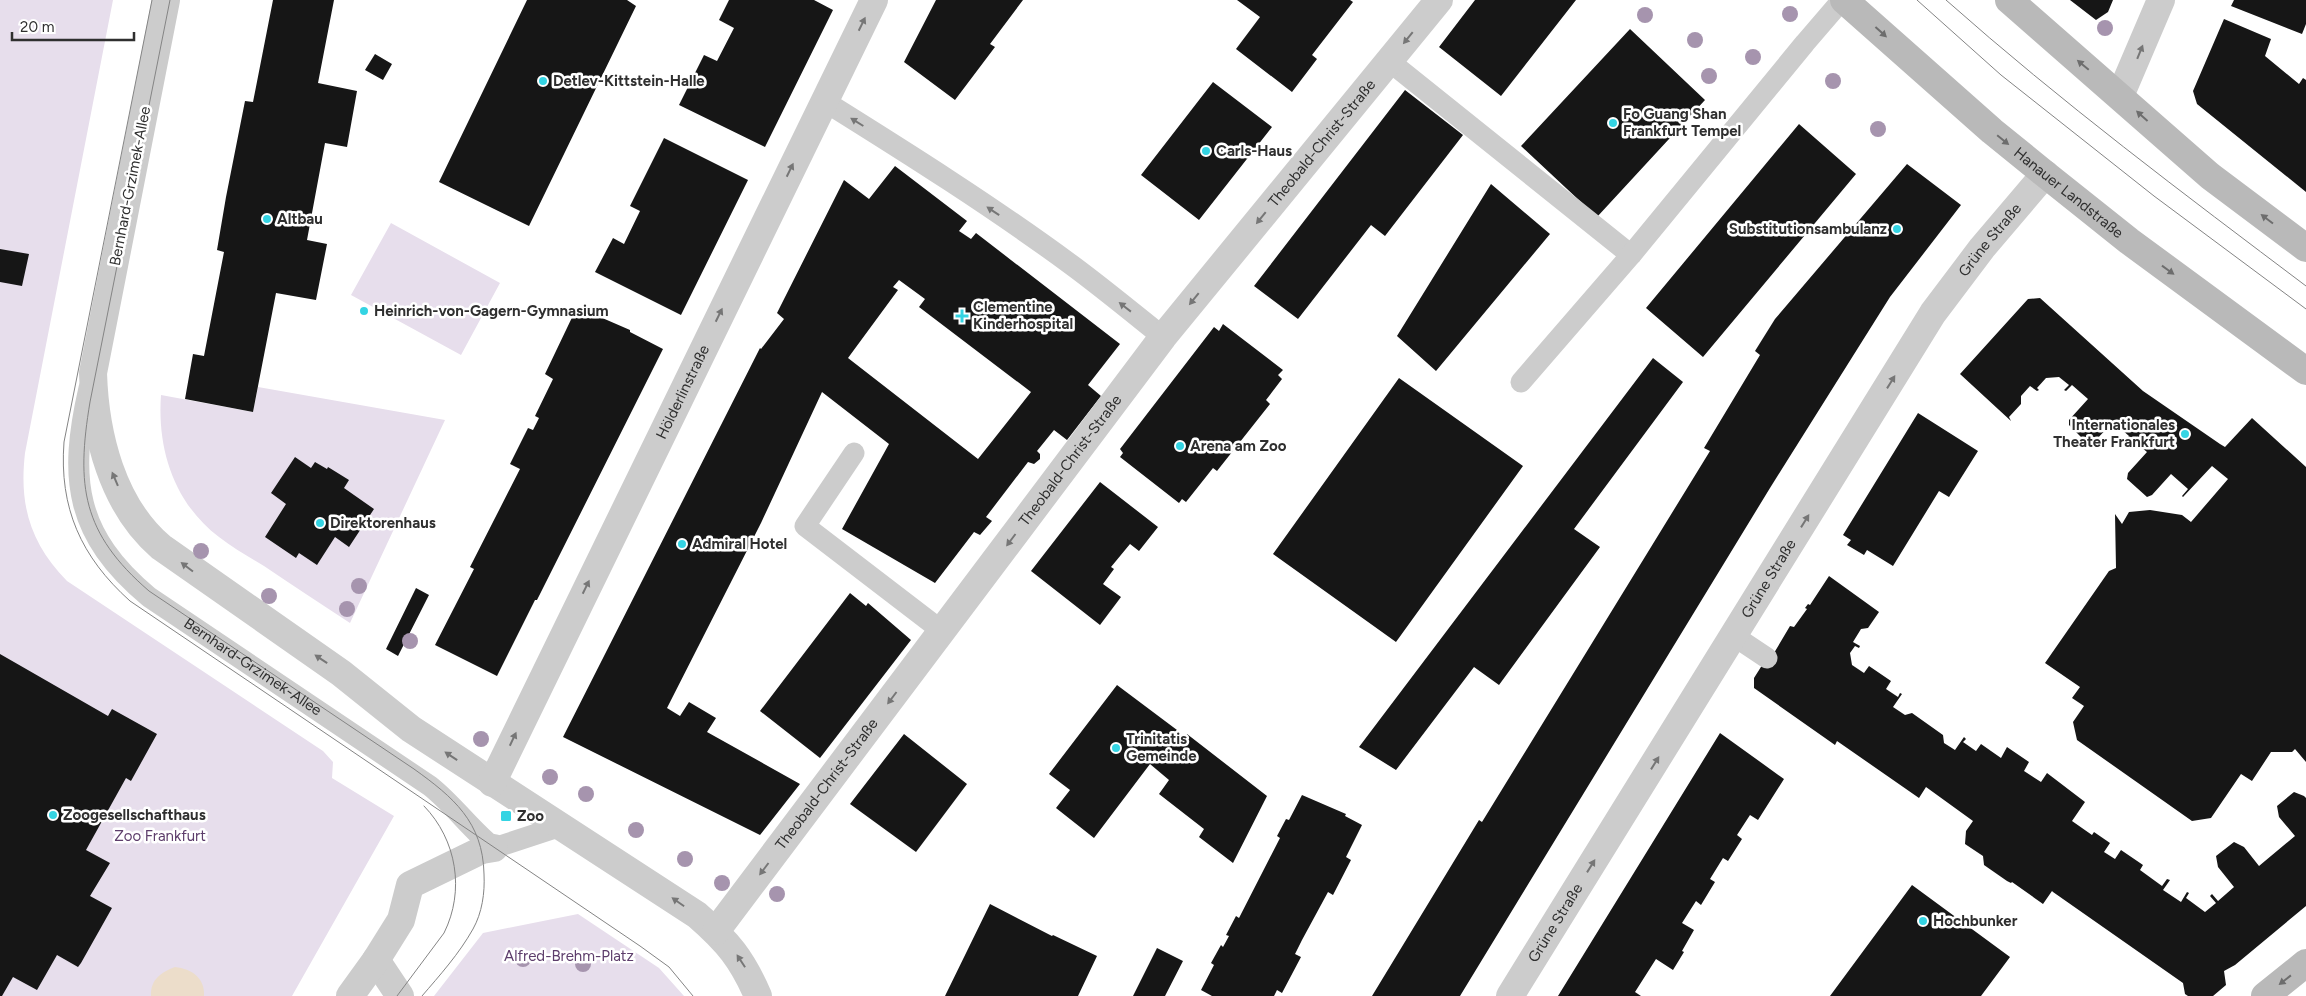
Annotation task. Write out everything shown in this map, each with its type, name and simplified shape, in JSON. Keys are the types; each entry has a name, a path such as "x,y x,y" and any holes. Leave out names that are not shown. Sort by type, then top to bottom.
{"main road":[{"name":"Hanauer Landstraße","path":"1843,0 1992,131 2128,241 2306,371"},
{"path":"2009,0 2210,176 2306,248"},
{"path":"2265,996 2306,963"}],"street":[{"name":"Bernhard-Grzimek-Allee","path":"166,0 93,373 95,410 104,454 128,508 152,539 200,576 341,673 403,723 492,783"},
{"name":"Hölderlinstraße","path":"492,783 874,0"},
{"name":"Theobald-Christ-Straße","path":"716,932 1163,337 1439,0"},
{"path":"2120,96 2161,0"},
{"name":"Grüne Straße","path":"1510,996 1933,313 1982,248 2045,174"},
{"path":"492,783 671,897 716,932 740,960 758,996"},
{"path":"350,996 376,960 401,920 410,886 482,850 494,848"},
{"path":"376,960 400,996"}],"lane":[{"path":"1521,382 1631,255 1799,50 1843,0"},
{"path":"1389,61 1631,255"},
{"path":"824,101 916,158 1074,266 1163,337"},
{"name":"Bernhard-Grzimek-Allee","path":"93,373 79,445 79,484 85,512 96,538 113,564 149,597 430,786 456,809 477,834 494,848"},
{"path":"854,452 806,526 942,631"},
{"path":"1734,636 1767,658"},
{"path":"494,848 561,826"}],"green space":[{"name":"Zoo Frankfurt","path":"0,0 113,0 25,453 24,490 26,506 36,538 54,567 67,581 323,751 333,762 332,778 394,816 292,996 0,996"},
{"path":"391,223 500,283 461,355 351,295"},
{"path":"258,387 445,420 350,623 219,537 190,508 172,473 162,435 161,395 253,412"},
{"name":"Alfred-Brehm-Platz","path":"578,914 659,968 684,996 434,996 483,933"}],"shaded area":[{"path":"175,967 192,972 200,979 204,996 151,996 152,985 157,977"}],"building":[{"name":"Altbau","path":"273,0 334,0 318,83 357,91 347,147 325,143 307,240 327,244 316,300 276,293 253,412 185,399 193,354 204,356 224,252 217,250 226,197 245,101 253,102"},
{"name":"Detlev-Kittstein-Halle","path":"527,0 627,0 636,6 529,226 439,182"},
{"path":"729,0 814,0 833,10 765,147 679,105 704,55 717,61 734,28 719,20"},
{"path":"936,0 1023,0 990,44 995,47 955,100 904,62"},
{"path":"1237,0 1350,0 1353,2 1312,55 1317,59 1292,92 1236,49 1260,17"},
{"path":"1475,0 1576,0 1501,96 1439,47"},
{"path":"2070,0 2113,0 2108,12 2096,20"},
{"path":"2234,0 2306,0 2306,24 2302,34 2231,6"},
{"path":"2224,19 2271,39 2265,56 2299,84 2303,78 2306,80 2306,192 2197,104 2193,91"},
{"name":"Fo Guang Shan Frankfurt Tempel","path":"1630,29 1705,100 1597,217 1521,146"},
{"path":"375,54 392,64 383,80 365,70"},
{"name":"Carls-Haus","path":"1213,82 1272,127 1199,220 1141,175"},
{"path":"1405,90 1463,135 1385,236 1371,225 1298,319 1254,286"},
{"path":"1799,124 1856,174 1703,357 1646,308"},
{"path":"664,138 748,180 681,315 595,272 613,238 624,244 640,211 630,206"},
{"path":"1907,164 1961,205 1890,297 1770,488 1460,996 1372,996 1479,820 1482,822 1710,451 1704,448 1760,355 1755,351 1775,319"},
{"path":"895,166 967,221 959,231 971,239 976,233 1120,344 1088,385 1101,396 1067,440 1054,430 1037,451 1040,454 1040,459 1034,464 1028,462 986,517 992,521 980,535 974,532 935,583 842,529 889,444 822,392 761,523 667,708 680,716 689,702 716,718 707,732 800,784 760,835 563,737 760,348 784,319 777,313 844,180 869,199","holes":["899,280 925,299 919,307 1031,392 978,459 848,358 898,290 893,287"]},
{"path":"1491,184 1550,234 1436,371 1397,336"},
{"path":"0,249 29,254 22,286 0,282"},
{"path":"2040,298 2143,391 2220,444 2225,447 2252,418 2306,467 2306,762 2295,749 2292,752 2271,752 2252,781 2241,774 2211,818 2192,821 2077,740 2073,722 2084,706 2072,698 2080,687 2045,663 2109,571 2116,568 2115,514 2122,524 2129,512 2150,510 2182,515 2191,522 2228,479 2212,466 2183,497 2188,489 2171,474 2152,495 2147,497 2127,479 2128,473 2147,452 2130,438 2125,444 2123,443 2129,436 2113,422 2094,442 2088,444 2069,425 2069,420 2088,399 2072,385 2066,391 2064,390 2069,385 2059,377 2046,378 2037,388 2039,390 2037,391 2030,386 2021,396 2021,404 2009,417 2011,421 1960,374 2028,299"},
{"path":"577,307 630,330 630,332 663,349 497,676 435,645 474,569 470,567 520,469 510,464 528,428 533,430 539,418 535,416 553,379 545,374"},
{"path":"1223,324 1283,370 1278,375 1282,379 1266,400 1270,404 1217,471 1213,468 1186,502 1182,499 1179,503 1120,457 1123,453 1120,449 1214,327 1219,331"},
{"path":"1653,358 1683,382 1574,529 1600,547 1499,685 1474,667 1396,770 1359,747"},
{"path":"1399,378 1523,466 1396,642 1273,554"},
{"path":"1918,413 1978,451 1949,497 1939,491 1893,566 1867,550 1864,555 1847,545 1851,540 1843,535"},
{"name":"Direktorenhaus","path":"295,457 311,468 315,462 327,469 328,467 349,480 344,488 374,509 349,547 335,537 317,565 299,553 296,558 265,537 286,504 271,493"},
{"path":"1100,482 1158,527 1139,551 1130,544 1111,567 1114,569 1103,584 1121,597 1100,625 1031,571"},
{"path":"1829,576 1879,612 1868,628 1861,629 1853,642 1860,646 1859,648 1855,646 1850,653 1852,665 1864,673 1869,666 1891,681 1886,689 1898,697 1900,693 1902,694 1893,707 1905,715 1912,713 1943,735 1944,743 1955,750 1964,737 1966,739 1963,742 1976,751 1981,744 2001,758 2007,747 2029,762 2024,771 2041,782 2047,773 2085,802 2072,821 2092,835 2094,832 2110,843 2104,852 2115,859 2121,850 2143,865 2140,870 2162,886 2167,879 2170,880 2163,890 2181,902 2187,892 2189,893 2186,898 2205,912 2216,903 2210,896 2212,894 2218,901 2234,887 2218,867 2216,856 2234,842 2244,847 2259,866 2295,836 2279,817 2277,806 2294,792 2304,796 2306,798 2306,906 2235,965 2224,971 2226,985 2213,996 2188,996 2185,994 2183,983 2052,891 2043,904 2012,882 2007,881 1984,865 1983,856 1965,844 1966,831 1973,821 1926,787 1919,798 1837,741 1835,745 1754,688 1754,678 1771,651 1774,653 1790,626 1794,627 1807,609 1805,608 1808,604 1810,605"},
{"path":"416,588 429,595 398,656 386,649"},
{"path":"850,593 866,606 868,603 911,640 820,758 760,711"},
{"name":"Zoogesellschafthaus","path":"0,654 108,716 112,709 157,734 131,781 126,778 86,850 110,863 90,896 112,908 81,963 78,967 57,955 37,990 13,977 2,996 0,996"},
{"path":"1117,685 1177,730 1175,732 1184,738 1187,734 1267,796 1233,863 1199,837 1204,829 1159,794 1169,780 1150,764 1094,838 1056,808 1070,790 1049,774"},
{"path":"1720,733 1784,779 1758,820 1750,815 1737,835 1742,839 1728,861 1723,858 1710,879 1715,882 1701,905 1696,901 1682,923 1694,930 1673,970 1656,959 1635,992 1641,996 1558,996"},
{"path":"904,734 967,784 916,852 850,804"},
{"path":"1302,795 1346,814 1345,816 1362,825 1346,857 1351,860 1333,895 1328,892 1302,940 1295,954 1301,957 1282,993 1277,990 1274,996 1212,996 1201,990 1214,965 1211,963 1221,945 1223,947 1229,936 1226,935 1236,916 1239,918 1280,838 1277,836 1286,819 1289,820"},
{"name":"Hochbunker","path":"1912,885 2010,957 1981,996 1830,996"},
{"path":"990,904 1052,936 1097,956 1078,996 945,996"},
{"path":"1157,948 1183,961 1165,996 1133,996"}],"tram line":[{"path":"152,0 64,442 63,466 65,488 70,510 86,549 98,567 130,601 640,946 669,967 693,996"},
{"path":"170,0 90,402 84,459 85,483 89,506 97,528 110,549 127,570 149,591 414,769 453,801 472,825 482,856 484,881 481,910 473,929 462,947 422,996"},
{"path":"1917,0 2001,75 2154,196 2306,309"},
{"path":"1946,0 2078,111 2306,286"},
{"path":"397,996 444,933 451,917 454,900 456,883 450,850 444,834 424,806"}],"place":[{"name":"Detlev-Kittstein-Halle","path":"543,81"},
{"name":"Fo Guang Shan Frankfurt Tempel","path":"1613,123"},
{"name":"Carls-Haus","path":"1206,151"},
{"name":"Altbau","path":"267,219"},
{"name":"Substitutionsambulanz","path":"1897,229"},
{"name":"Heinrich-von-Gagern-Gymnasium","path":"364,311"},
{"name":"Clementine Kinderhospital","path":"962,316"},
{"name":"Internationales Theater Frankfurt","path":"2185,434"},
{"name":"Arena am Zoo","path":"1180,446"},
{"name":"Direktorenhaus","path":"320,523"},
{"name":"Admiral Hotel","path":"682,544"},
{"name":"Trinitatis Gemeinde","path":"1116,748"},
{"name":"Zoogesellschafthaus","path":"53,815"},
{"name":"Zoo","path":"506,816"},
{"name":"Hochbunker","path":"1923,921"}]}
